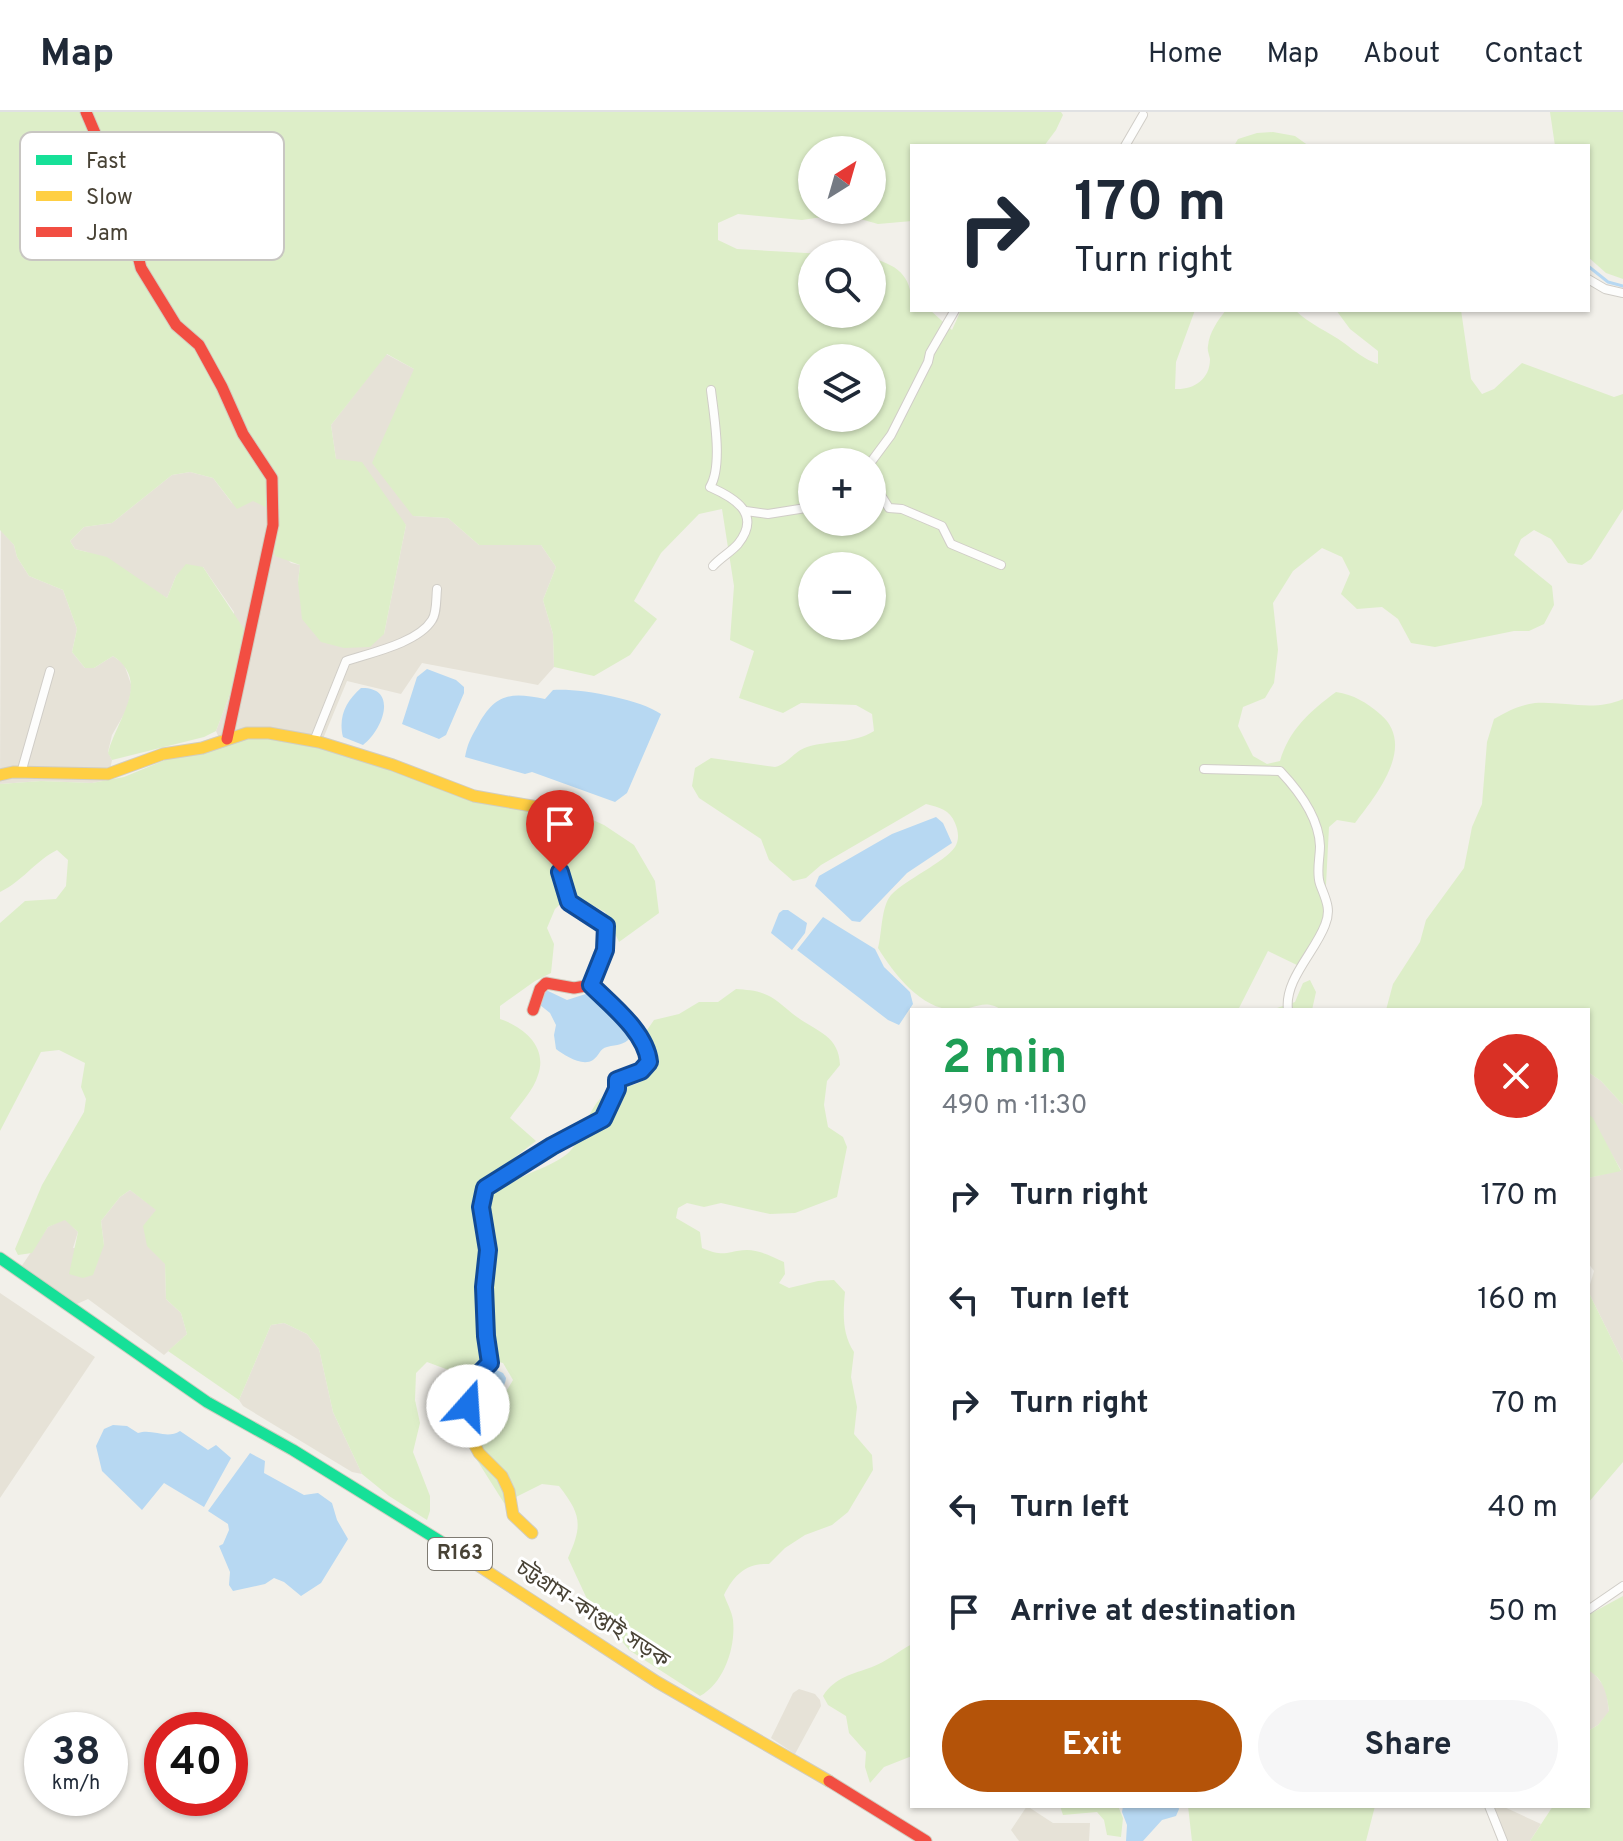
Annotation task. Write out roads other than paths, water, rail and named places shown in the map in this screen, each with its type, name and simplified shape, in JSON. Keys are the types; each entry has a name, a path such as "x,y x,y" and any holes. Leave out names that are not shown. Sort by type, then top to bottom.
{"street":[{"path":"86,112 95,132"},
{"path":"1126,144 1143,115"},
{"path":"139,260 176,325 199,345 243,434 272,478 273,525 227,739"},
{"path":"1590,280 1605,289 1623,293"},
{"path":"881,448 954,312"},
{"path":"711,390 717,452 715,478 710,487 736,499 746,511 768,514 798,509"},
{"path":"886,503 889,508 902,509 942,526 951,544 1001,565"},
{"path":"713,566 737,546 745,531 746,511"},
{"path":"314,741 346,661 405,641 421,631 433,619 437,589"},
{"path":"21,773 50,671"},
{"path":"0,775 108,774 163,754 202,748 247,733 269,733 314,741 393,765 457,792 563,811 560,872 569,902 606,926 605,950 591,985"},
{"path":"1204,769 1280,771 1319,828 1318,871 1328,908 1327,923 1298,974 1287,1008"},
{"path":"533,1010 540,989 546,983 574,988 591,985"},
{"path":"532,1533 512,1516 505,1482 500,1472 476,1449 470,1425 467,1386 490,1363 484,1287 488,1250 481,1207 485,1188 552,1146 603,1119 617,1089 617,1080 641,1071 649,1062 648,1050 631,1027 591,985"},
{"name":"চট্টগ্রাম-কাপ্তাই সড়ক","path":"0,1258 207,1402 304,1457 497,1576 657,1682 926,1841"},
{"path":"1590,1609 1623,1586"},
{"path":"1490,1808 1503,1841"}],"water":[{"path":"427,669 456,680 464,687 446,735 439,739 402,724 417,677"},
{"path":"361,688 380,694 384,702 381,720 363,745 343,737 342,730 344,710"},
{"path":"553,690 609,696 661,714 627,793 615,802 532,772 525,774 465,757 475,731 497,701 513,696 545,699"},
{"path":"936,817 943,823 952,843 907,873 860,922 852,921 815,886 819,876 892,834"},
{"path":"783,910 807,923 805,933 792,950 771,933"},
{"path":"823,917 875,949 884,967 910,992 913,1004 899,1025 888,1020 797,950"},
{"path":"546,990 567,1000 592,992 629,1031 631,1037 601,1050 589,1062 568,1057 556,1049 556,1025 550,1013 540,1005"},
{"path":"492,1368 503,1373 505,1383 493,1398 480,1401 470,1390"},
{"path":"113,1425 127,1426 138,1433 170,1434 180,1431 208,1450 216,1445 231,1458 204,1507 164,1483 142,1510 102,1471 96,1446 104,1429"},
{"path":"250,1453 265,1461 264,1473 304,1495 318,1493 332,1503 348,1539 321,1583 301,1596 274,1578 265,1584 233,1591 229,1585 230,1572 219,1546 229,1530 228,1524 208,1511"},
{"path":"1123,1808 1179,1809 1176,1816 1162,1820 1143,1841 1126,1841 1127,1825"}],"waterway":[{"path":"1590,268 1608,282 1623,286"}]}
